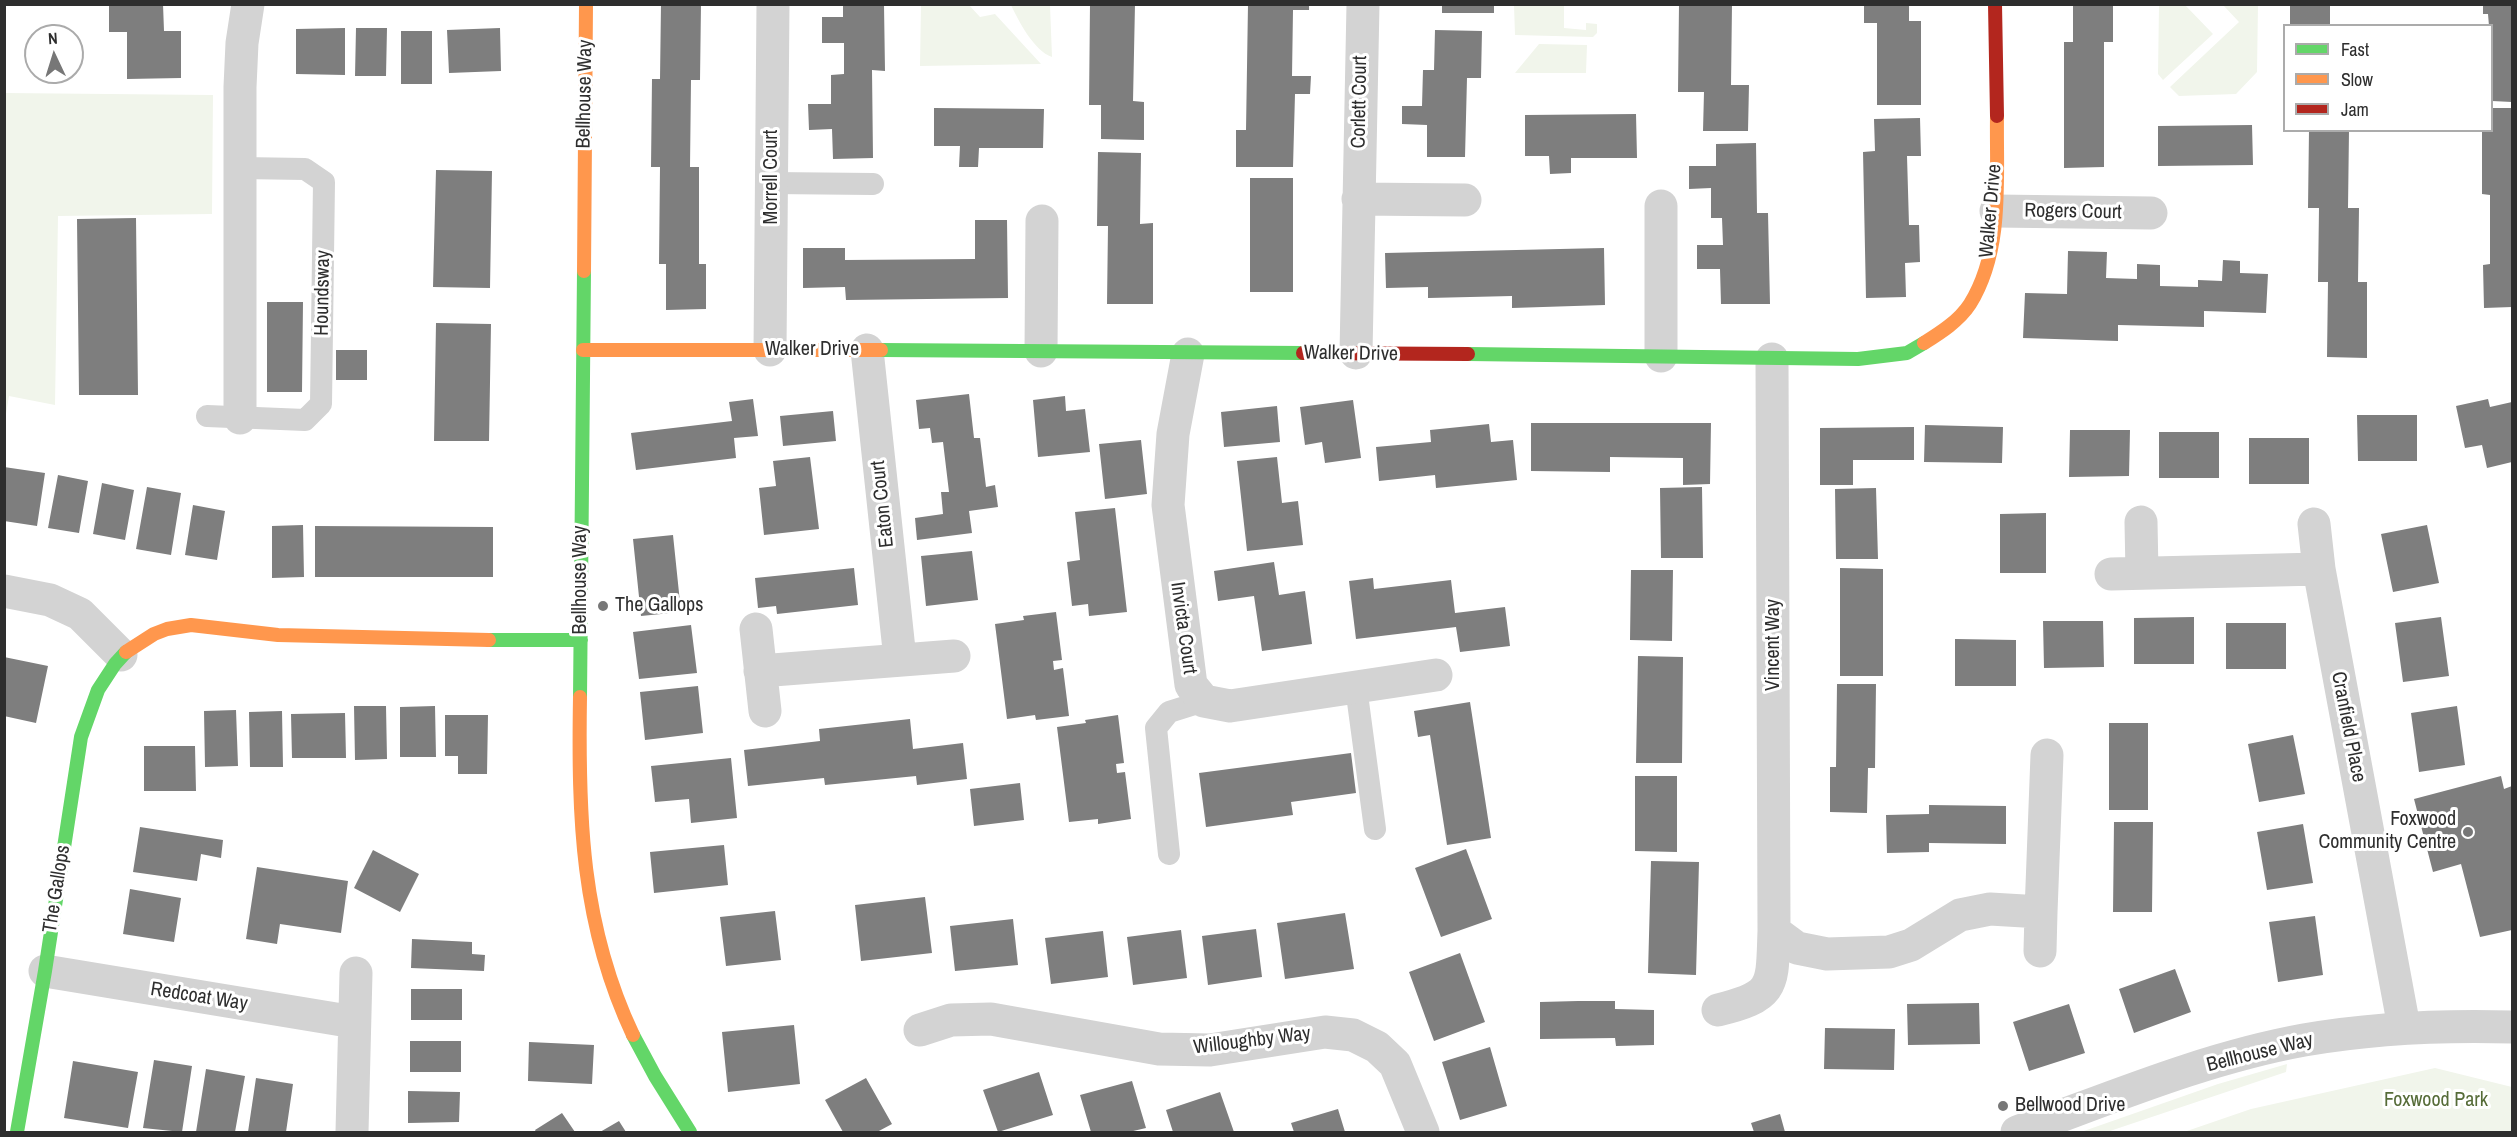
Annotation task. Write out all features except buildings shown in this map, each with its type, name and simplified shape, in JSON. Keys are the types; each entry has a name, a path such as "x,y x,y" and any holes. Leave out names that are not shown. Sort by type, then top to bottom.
{"street":[{"path":"240,418 242,43 249,4"},
{"name":"Bellhouse Way","path":"586,4 579,760 581,823 591,907 608,975 633,1035 673,1107 690,1132"},
{"name":"Morrell Court","path":"770,350 773,4"},
{"name":"Corlett Court","path":"1356,353 1363,4"},
{"name":"Walker Drive","path":"583,350 1356,353 1772,359 1858,359 1907,353 1945,330 1969,306 1985,273 1992,246 1996,212 1995,4"},
{"path":"1358,199 1464,200"},
{"path":"1661,206 1661,356"},
{"name":"Rogers Court","path":"1996,212 2151,213"},
{"path":"1041,221 1041,351"},
{"name":"Eaton Court","path":"867,350 900,659"},
{"name":"Invicta Court","path":"1188,354 1173,434 1168,505 1191,685 1204,702"},
{"name":"Vincent Way","path":"1718,1010 1744,1004 1766,991 1772,974 1774,931 1772,359"},
{"path":"2141,522 2126,574 2319,569"},
{"name":"Cranfield Place","path":"2314,524 2319,569 2404,1027"},
{"path":"4,591 50,600 80,614 121,655"},
{"name":"The Gallops","path":"17,1132 45,971 81,737 90,706 102,680 121,655 154,633 184,625 212,624 253,633 324,637 581,640"},
{"path":"756,629 765,711"},
{"path":"760,671 954,656"},
{"path":"1204,702 1230,706 1436,675"},
{"path":"2040,951 2047,755"},
{"path":"1774,931 1797,948 1827,954 1889,952 1911,945 1960,915 1990,909 2041,912"},
{"name":"Redcoat Way","path":"45,971 354,1022"},
{"path":"352,1132 356,973"},
{"name":"Willoughby Way","path":"920,1030 951,1020 991,1019 1159,1049 1210,1050 1325,1032 1353,1035 1377,1047 1395,1064 1424,1132"},
{"name":"Bellhouse Way","path":"2017,1132 2228,1059 2303,1040 2404,1027 2512,1027"}],"lane":[{"name":"Houndsway","path":"207,416 305,420 321,404 324,182 305,169 241,168"},
{"path":"772,183 873,184"},
{"path":"1356,687 1375,829"},
{"path":"1169,854 1156,728 1169,712 1204,702"}],"green space":[{"path":"921,5 969,5 980,17 995,14 1041,64 920,66"},
{"path":"1011,5 1050,5 1052,57 1045,54 1033,42"},
{"path":"1514,5 1564,5 1564,28 1586,30 1586,23 1597,24 1597,33 1593,37 1515,35"},
{"path":"2159,5 2185,5 2213,34 2163,80 2158,74"},
{"path":"2223,5 2258,5 2257,72 2236,94 2179,96 2170,87 2239,22"},
{"path":"1539,44 1587,45 1586,73 1515,73"},
{"path":"5,93 213,95 212,214 58,216 55,405 9,396 5,420"},
{"path":"2287,1064 2286,1072 2107,1132 2081,1132 2218,1084"},
{"name":"Foxwood Park","path":"2435,1068 2512,1087 2512,1132 2184,1132 2251,1109"}],"traffic: fast":[{"path":"580,697 584,271"},
{"path":"1468,354 1858,359 1907,353 1924,343"},
{"path":"881,350 1303,353"},
{"path":"489,640 581,640"},
{"path":"17,1132 45,971 81,737 98,690 126,652"},
{"path":"633,1035 655,1076 690,1132"}],"traffic: slow":[{"path":"584,271 586,4"},
{"path":"1924,343 1949,326 1966,310 1981,283 1993,237 1996,213 1997,116"},
{"path":"583,350 881,350"},
{"path":"126,652 154,634 191,625 278,635 489,640"},
{"path":"580,697 580,785 586,870 602,953 633,1035"}],"traffic: jam":[{"path":"1995,4 1997,116"},
{"path":"1303,353 1468,354"}],"place":[{"name":"The Gallops","path":"603,606"},
{"name":"Foxwood Community Centre","path":"2468,832"},
{"name":"Bellwood Drive","path":"2003,1106"}]}
